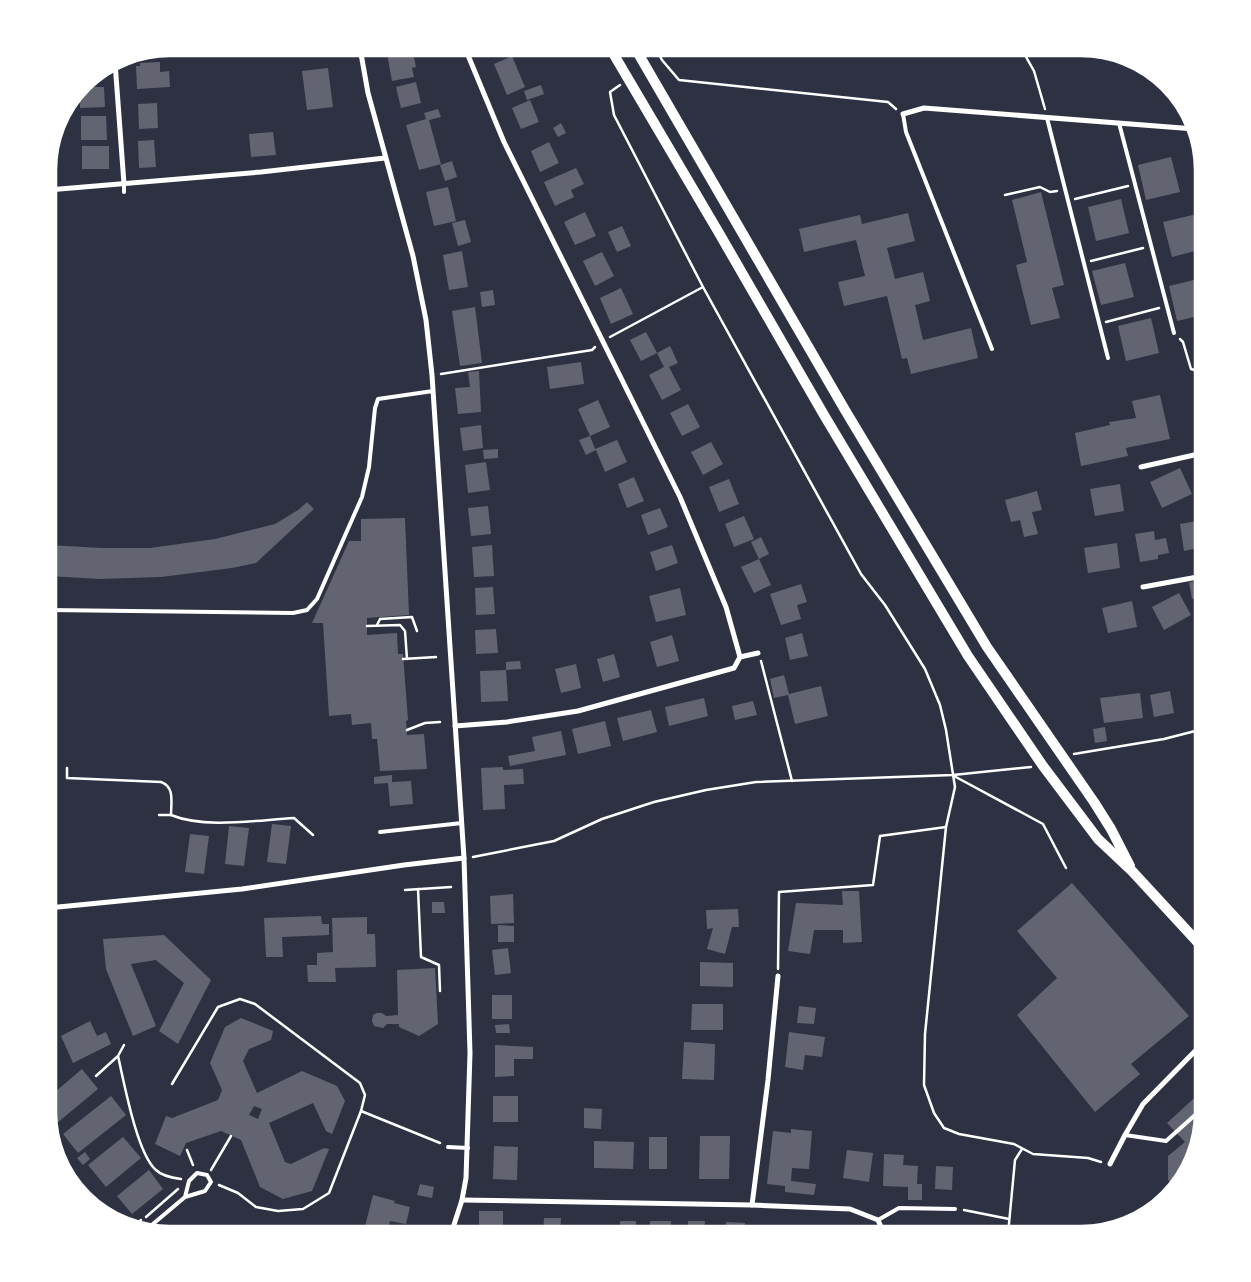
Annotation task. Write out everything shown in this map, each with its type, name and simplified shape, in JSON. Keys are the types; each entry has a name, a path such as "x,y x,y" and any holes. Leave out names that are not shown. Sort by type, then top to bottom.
{"main road":[{"path":"614,56 824,415 968,656 1042,766 1098,839 1132,871 1195,938"},
{"path":"640,56 845,410 987,646 1112,829 1132,871"}],"street":[{"path":"361,56 368,93 413,256 426,320 432,375 462,822 470,1053 466,1178 462,1200 454,1226"},
{"path":"455,726 507,722 578,711 734,668 740,657 726,607 680,498 504,142 468,56"},
{"path":"116,71 124,184"},
{"path":"903,114 924,108 1187,129"},
{"path":"56,189 385,158"},
{"path":"1141,467 1195,455"},
{"path":"1144,587 1195,578"},
{"path":"740,657 758,653"},
{"path":"56,907 242,890 394,866 464,858"},
{"path":"752,1205 768,1080 778,976"},
{"path":"1110,1164 1124,1135 1143,1104 1195,1052"},
{"path":"462,1200 752,1205 850,1209 878,1220 881,1226"}],"lane":[{"path":"903,114 906,132 992,349"},
{"path":"1047,118 1108,358"},
{"path":"1119,123 1174,333"},
{"path":"124,184 124,192"},
{"path":"56,610 293,613 307,610 317,598 362,498 369,467 375,408 378,399 433,391"},
{"path":"380,832 462,822"},
{"path":"1124,1135 1166,1141 1195,1116"},
{"path":"448,1147 468,1148"},
{"path":"152,1225 186,1197 205,1191 211,1182 207,1175 197,1173 189,1181 186,1197"},
{"path":"878,1220 899,1208 955,1209"}],"path":[{"path":"660,56 679,80 888,102 903,114"},
{"path":"1026,56 1034,70 1047,118"},
{"path":"628,80 610,92 614,115 703,287 861,574 885,605 925,669 940,705 955,787 946,827 925,1034 924,1085 934,1113 944,1128 959,1134 1014,1144 1033,1154 1088,1158 1110,1164"},
{"path":"1068,201 1135,184"},
{"path":"1005,196 1040,187 1050,192 1065,188"},
{"path":"1084,263 1151,246"},
{"path":"432,375 592,350 602,341 703,287"},
{"path":"1100,324 1167,306"},
{"path":"1183,342 1192,369 1195,370"},
{"path":"377,625 380,619 412,617 417,631"},
{"path":"367,626 400,625 405,631 405,659 436,657"},
{"path":"758,653 792,781"},
{"path":"407,730 424,723 440,722"},
{"path":"1061,756 1195,731"},
{"path":"464,858 554,841 602,819 654,802 756,782 953,775 1042,766"},
{"path":"67,768 67,778 160,782 168,784 171,790 171,815"},
{"path":"953,775 1043,824 1066,868"},
{"path":"159,815 171,815 206,823 294,818 313,835"},
{"path":"778,976 779,892 873,885 880,836 946,827"},
{"path":"405,890 451,887"},
{"path":"418,889 421,957 439,965 440,991"},
{"path":"172,1084 218,1007 240,999 255,1004 360,1083 365,1095 329,1193 303,1209 278,1211 256,1207 238,1193 211,1182"},
{"path":"96,1076 118,1056 124,1046"},
{"path":"118,1056 132,1118 145,1154 156,1170 168,1177 189,1181"},
{"path":"361,1110 448,1147"},
{"path":"207,1175 216,1164 231,1136"},
{"path":"1009,1226 1015,1160 1022,1149"},
{"path":"187,1150 197,1173"},
{"path":"140,1221 189,1181"},
{"path":"955,1209 1009,1219"}],"building":[{"path":"387,56 414,56 416,67 412,68 414,77 392,81"},
{"path":"512,56 525,87 507,95 494,64"},
{"path":"160,62 160,72 169,71 170,87 137,89 136,66 140,66 140,63"},
{"path":"328,68 333,107 307,110 302,71"},
{"path":"416,82 421,103 401,108 396,87"},
{"path":"541,85 544,94 527,100 524,91"},
{"path":"93,87 104,87 105,107 80,108 80,101"},
{"path":"530,100 539,122 521,129 512,108"},
{"path":"157,103 158,128 139,129 138,104"},
{"path":"438,109 441,117 429,120 441,164 419,170 406,125 426,119 424,113"},
{"path":"81,116 106,116 107,140 81,140"},
{"path":"561,123 566,133 558,137 553,128"},
{"path":"273,132 276,155 251,157 249,134"},
{"path":"154,140 156,167 139,168 138,141"},
{"path":"549,142 559,163 540,172 531,151"},
{"path":"82,146 109,146 109,169 82,169"},
{"path":"1171,157 1180,192 1146,200 1138,165"},
{"path":"452,161 457,177 445,181 440,165"},
{"path":"576,168 584,184 571,190 574,197 555,206 544,182"},
{"path":"448,187 456,221 434,226 426,192"},
{"path":"1041,192 1064,285 1052,288 1060,318 1031,325 1016,265 1027,262 1012,200"},
{"path":"1121,199 1129,233 1096,241 1088,207"},
{"path":"585,212 596,236 575,245 564,222"},
{"path":"908,213 915,241 887,248 895,279 923,272 930,301 915,305 923,340 971,328 978,358 911,374 907,358 902,359 887,296 844,306 838,282 865,276 856,240 804,252 799,229 860,215 862,224"},
{"path":"1195,214 1195,251 1172,257 1163,222"},
{"path":"465,220 471,242 458,246 452,223"},
{"path":"622,226 631,246 617,252 608,232"},
{"path":"462,251 468,287 449,290 443,255"},
{"path":"602,252 614,276 595,286 583,261"},
{"path":"1125,263 1134,297 1101,305 1092,271"},
{"path":"1195,280 1195,317 1177,321 1169,286"},
{"path":"621,288 633,314 611,324 600,298"},
{"path":"493,290 495,305 482,307 480,292"},
{"path":"475,307 482,363 460,366 452,311"},
{"path":"1151,318 1159,353 1126,361 1118,326"},
{"path":"646,332 657,353 641,361 630,340"},
{"path":"670,346 678,363 669,367 681,390 662,400 649,375 664,367 657,353"},
{"path":"581,362 584,384 550,389 547,367"},
{"path":"479,371 481,412 458,414 455,388 470,387 468,372"},
{"path":"1160,395 1170,439 1126,448 1128,456 1081,466 1075,433 1110,425 1109,422 1136,418 1132,401"},
{"path":"598,400 610,427 590,436 578,409"},
{"path":"688,404 700,427 682,436 670,413"},
{"path":"481,425 483,448 463,451 460,428"},
{"path":"590,436 595,449 617,440 627,462 605,472 596,450 586,455 579,440"},
{"path":"711,442 723,464 703,475 691,452"},
{"path":"498,449 498,458 484,459 483,450"},
{"path":"486,462 490,490 468,493 465,465"},
{"path":"1180,468 1192,494 1162,508 1150,482"},
{"path":"634,477 644,501 627,508 618,484"},
{"path":"729,479 739,504 719,512 709,487"},
{"path":"1120,484 1124,511 1095,516 1090,489"},
{"path":"1037,491 1042,510 1032,512 1038,534 1024,537 1020,520 1011,522 1005,500"},
{"path":"307,502 314,509 256,563 161,577 99,579 56,576 56,545 150,548 215,539 275,524"},
{"path":"488,506 491,534 471,536 468,508"},
{"path":"660,508 668,527 648,535 641,515"},
{"path":"744,516 754,539 734,547 725,524"},
{"path":"405,518 409,615 367,618 367,635 397,633 398,654 403,654 408,720 406,721 407,735 424,734 427,769 380,771 377,739 372,739 371,723 352,725 351,714 329,716 323,623 312,623 349,541 361,541 361,519"},
{"path":"1195,521 1195,549 1184,551 1180,524"},
{"path":"1154,531 1155,540 1166,538 1169,553 1158,555 1158,559 1140,562 1135,534"},
{"path":"761,537 769,554 759,559 751,542"},
{"path":"1117,543 1120,568 1088,573 1084,548"},
{"path":"492,545 494,576 474,577 472,547"},
{"path":"672,545 678,563 656,571 650,552"},
{"path":"759,559 771,585 754,593 741,567"},
{"path":"1195,581 1195,598 1192,599 1189,582"},
{"path":"801,584 807,602 797,605 801,619 781,625 770,594"},
{"path":"493,587 495,614 476,615 475,588"},
{"path":"680,588 686,615 656,622 649,596"},
{"path":"1179,593 1191,615 1164,630 1152,607"},
{"path":"1132,601 1137,627 1108,633 1102,608"},
{"path":"496,629 498,653 476,654 475,630"},
{"path":"802,633 808,656 790,660 785,638"},
{"path":"672,635 679,661 657,667 650,642"},
{"path":"614,654 620,677 603,682 597,659"},
{"path":"520,661 521,669 506,670 506,662"},
{"path":"576,664 581,688 561,693 555,669"},
{"path":"506,670 508,701 481,702 480,671"},
{"path":"784,675 789,694 821,686 828,716 795,724 788,695 774,698 770,679"},
{"path":"1170,691 1174,713 1154,717 1150,695"},
{"path":"1140,693 1143,718 1104,723 1100,698"},
{"path":"704,698 708,716 669,726 665,707"},
{"path":"753,701 757,715 735,720 732,706"},
{"path":"651,710 657,732 623,741 617,718"},
{"path":"605,721 611,746 578,754 572,729"},
{"path":"1105,727 1107,741 1095,743 1093,729"},
{"path":"561,731 566,755 510,766 508,756 535,751 532,737"},
{"path":"503,767 503,770 523,769 524,784 504,785 505,809 483,810 481,768"},
{"path":"392,775 392,782 411,781 413,804 390,806 388,783 374,784 374,777"},
{"path":"272,824 291,826 286,864 267,862"},
{"path":"229,826 249,828 244,866 225,864"},
{"path":"190,834 209,836 204,874 185,872"},
{"path":"1072,883 1189,1016 1131,1064 1140,1074 1095,1112 1017,1015 1057,978 1017,931"},
{"path":"842,891 859,891 862,942 843,943 843,930 814,930 810,954 788,951 796,903 843,905"},
{"path":"513,894 514,923 491,924 490,896"},
{"path":"432,902 444,902 445,913 432,913"},
{"path":"738,909 739,927 732,927 725,954 707,949 713,928 707,929 706,910"},
{"path":"321,916 322,924 329,924 329,935 282,937 283,957 266,957 264,918"},
{"path":"367,917 367,934 375,934 376,967 335,968 336,982 308,982 307,965 317,965 317,953 333,952 332,918"},
{"path":"498,925 514,926 514,942 498,942"},
{"path":"164,935 211,980 178,1044 159,1031 184,983 156,960 131,964 156,1026 133,1036 106,969 103,939"},
{"path":"508,948 511,973 495,975 492,950"},
{"path":"700,962 733,963 733,987 700,986"},
{"path":"435,968 438,1024 419,1036 399,1027 399,1024 387,1024 383,1028 374,1026 372,1021 373,1015 377,1013 382,1013 386,1016 398,1015 397,970"},
{"path":"492,995 512,995 512,1019 492,1019"},
{"path":"692,1004 723,1004 723,1030 691,1030"},
{"path":"799,1006 816,1008 814,1024 797,1023"},
{"path":"241,1018 273,1031 271,1040 249,1049 243,1061 257,1093 302,1071 337,1086 345,1101 332,1134 326,1131 313,1103 269,1123 285,1162 291,1164 324,1148 329,1149 312,1191 283,1199 260,1187 241,1140 221,1131 186,1143 180,1156 155,1144 166,1116 172,1118 218,1100 222,1090 210,1063 225,1027","holes":["254,1106 262,1109 258,1119 249,1115"]},
{"path":"90,1021 97,1036 106,1032 111,1044 73,1063 61,1036"},
{"path":"509,1024 510,1033 496,1033 495,1025"},
{"path":"789,1032 825,1037 822,1057 805,1055 803,1070 785,1067"},
{"path":"684,1042 715,1044 714,1080 682,1079"},
{"path":"495,1045 533,1047 533,1059 514,1059 514,1076 495,1077"},
{"path":"82,1069 98,1089 57,1123 56,1091"},
{"path":"111,1096 126,1115 78,1153 63,1134"},
{"path":"493,1096 518,1096 518,1122 493,1122"},
{"path":"1195,1097 1194,1127 1189,1148 1170,1182 1168,1180 1168,1156 1185,1142 1167,1123"},
{"path":"584,1108 602,1109 601,1129 584,1128"},
{"path":"791,1129 812,1131 809,1169 792,1168 791,1181 816,1184 814,1195 785,1192 785,1186 767,1184 773,1131 791,1133"},
{"path":"700,1136 730,1136 729,1179 699,1179"},
{"path":"123,1137 141,1158 106,1187 88,1165"},
{"path":"649,1137 667,1137 667,1169 649,1169"},
{"path":"594,1141 634,1142 633,1169 594,1168"},
{"path":"494,1146 518,1147 517,1180 493,1179"},
{"path":"847,1150 873,1153 869,1182 843,1178"},
{"path":"85,1152 90,1159 83,1165 77,1158"},
{"path":"884,1154 904,1155 903,1165 918,1166 917,1184 922,1184 922,1200 908,1200 908,1187 883,1186"},
{"path":"936,1166 953,1167 952,1190 935,1189"},
{"path":"149,1170 163,1189 132,1214 117,1196"},
{"path":"420,1184 434,1187 432,1198 417,1195"},
{"path":"373,1195 410,1207 406,1224 390,1221 389,1226 365,1226"},
{"path":"479,1211 503,1211 503,1226 479,1226"},
{"path":"544,1218 561,1218 560,1226 544,1226"},
{"path":"620,1221 636,1221 636,1226 620,1226"},
{"path":"650,1221 671,1221 671,1226 650,1226"},
{"path":"688,1221 705,1221 705,1226 688,1226"},
{"path":"726,1222 745,1223 745,1226 726,1226"}]}
